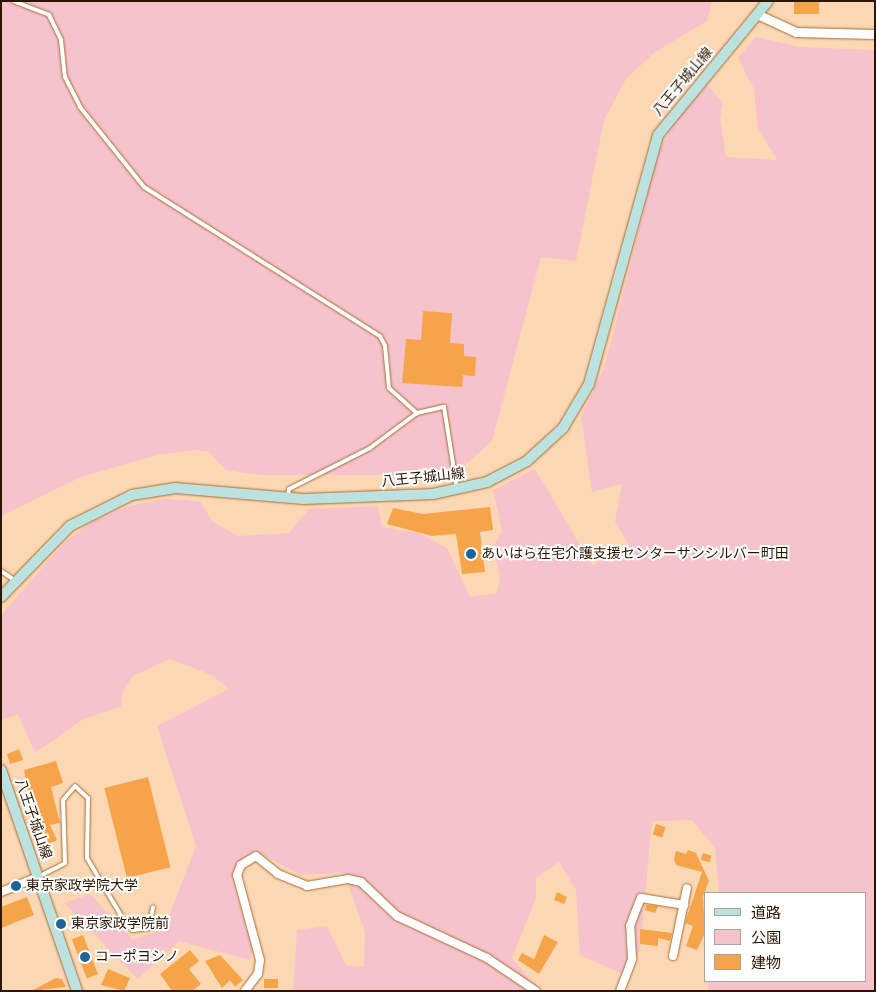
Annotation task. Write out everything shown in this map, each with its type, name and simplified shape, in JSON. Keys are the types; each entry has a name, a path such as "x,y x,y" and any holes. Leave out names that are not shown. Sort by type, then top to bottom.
{"main road":[{"name":"八王子城山線","path":"1,597 70,526 132,495 176,488 287,499 458,491 522,464 550,442 573,413 594,369 654,143 679,104 758,15 768,1"},
{"name":"八王子城山線","path":"1,770 77,991"}],"street":[{"path":"758,15 796,32 875,34"},
{"path":"245,991 258,974 260,960 237,875 241,865 256,856 278,874 306,886 348,879 361,882 397,916 487,958 536,991"},
{"path":"1,892 38,877"},
{"path":"673,956 687,888"},
{"path":"620,991 632,959 630,926 641,898 684,905"}],"lane":[{"path":"13,1 49,15 61,40 65,77 80,107 119,160 144,187 380,336 389,388 417,413"},
{"path":"287,499 289,489 370,448 417,413 444,407 458,491"},
{"path":"1,571 16,581"},
{"path":"38,877 65,863 64,796 70,788 81,788 88,798 88,858 126,924 133,930 149,928 153,907"}],"green space":[{"path":"1,1 712,1 707,21 655,52 626,79 604,120 576,261 541,257 492,441 462,468 425,475 260,475 226,470 209,452 195,450 157,455 81,477 1,516"},
{"path":"755,37 800,47 875,50 875,991 708,991 708,982 866,982 866,892 719,892 715,848 692,820 652,821 640,951 623,974 580,955 576,890 559,862 536,878 536,898 512,958 540,991 293,991 297,930 327,926 346,965 364,967 365,932 344,873 300,875 258,852 240,862 233,883 253,948 250,960 179,941 138,979 64,903 90,894 133,940 164,929 196,846 157,726 229,689 212,675 170,659 133,676 123,690 121,706 82,720 35,753 18,714 1,721 1,615 64,543 92,522 126,507 162,499 200,501 213,522 238,536 289,533 309,509 378,506 382,527 421,534 447,548 470,597 497,593 500,579 494,545 502,532 493,490 535,469 592,565 630,547 615,521 622,484 592,492 581,416 605,366 658,153 674,121 707,85 723,103 720,118 726,157 777,160 758,129 754,89 738,58"}],"building":[{"path":"794,1 819,1 819,14 794,14"},
{"path":"423,311 452,313 450,343 464,344 464,356 476,357 475,376 463,375 462,387 402,383 406,339 421,340"},
{"name":"あいはら在宅介護支援センターサンシルバー町田","path":"490,507 493,530 480,532 485,572 462,574 456,534 432,536 387,524 393,508 423,514"},
{"path":"19,749 23,760 10,764 7,754"},
{"path":"56,761 63,783 51,787 60,823 50,825 57,840 46,845 31,808 24,770"},
{"path":"148,777 170,867 127,878 104,788"},
{"path":"656,824 666,827 662,837 653,835"},
{"path":"688,850 696,853 709,881 703,896 704,935 697,950 686,946 693,926 685,923 702,872 676,865 674,859 676,851 686,854"},
{"path":"703,853 712,856 709,862 701,860"},
{"path":"557,892 567,897 564,904 554,900"},
{"path":"27,897 34,915 1,928 1,907"},
{"path":"646,905 658,906 655,913 645,910"},
{"path":"640,929 672,933 670,941 658,938 658,946 640,944"},
{"name":"コーポヨシノ","path":"83,935 98,974 87,979 72,939"},
{"path":"544,935 558,942 539,974 518,960 522,953 534,959"},
{"path":"190,950 199,961 189,969 201,984 192,991 172,991 160,974"},
{"path":"220,955 243,980 235,987 230,980 222,988 205,961"},
{"path":"108,969 130,978 124,991 101,985"},
{"path":"56,978 62,979 66,987 31,991"},
{"path":"264,979 278,979 278,988 264,988"}],"place":[{"name":"あいはら在宅介護支援センターサンシルバー町田","path":"471,554"},
{"name":"東京家政学院大学","path":"16,886"},
{"name":"東京家政学院前","path":"61,924"},
{"name":"コーポヨシノ","path":"85,957"}]}
